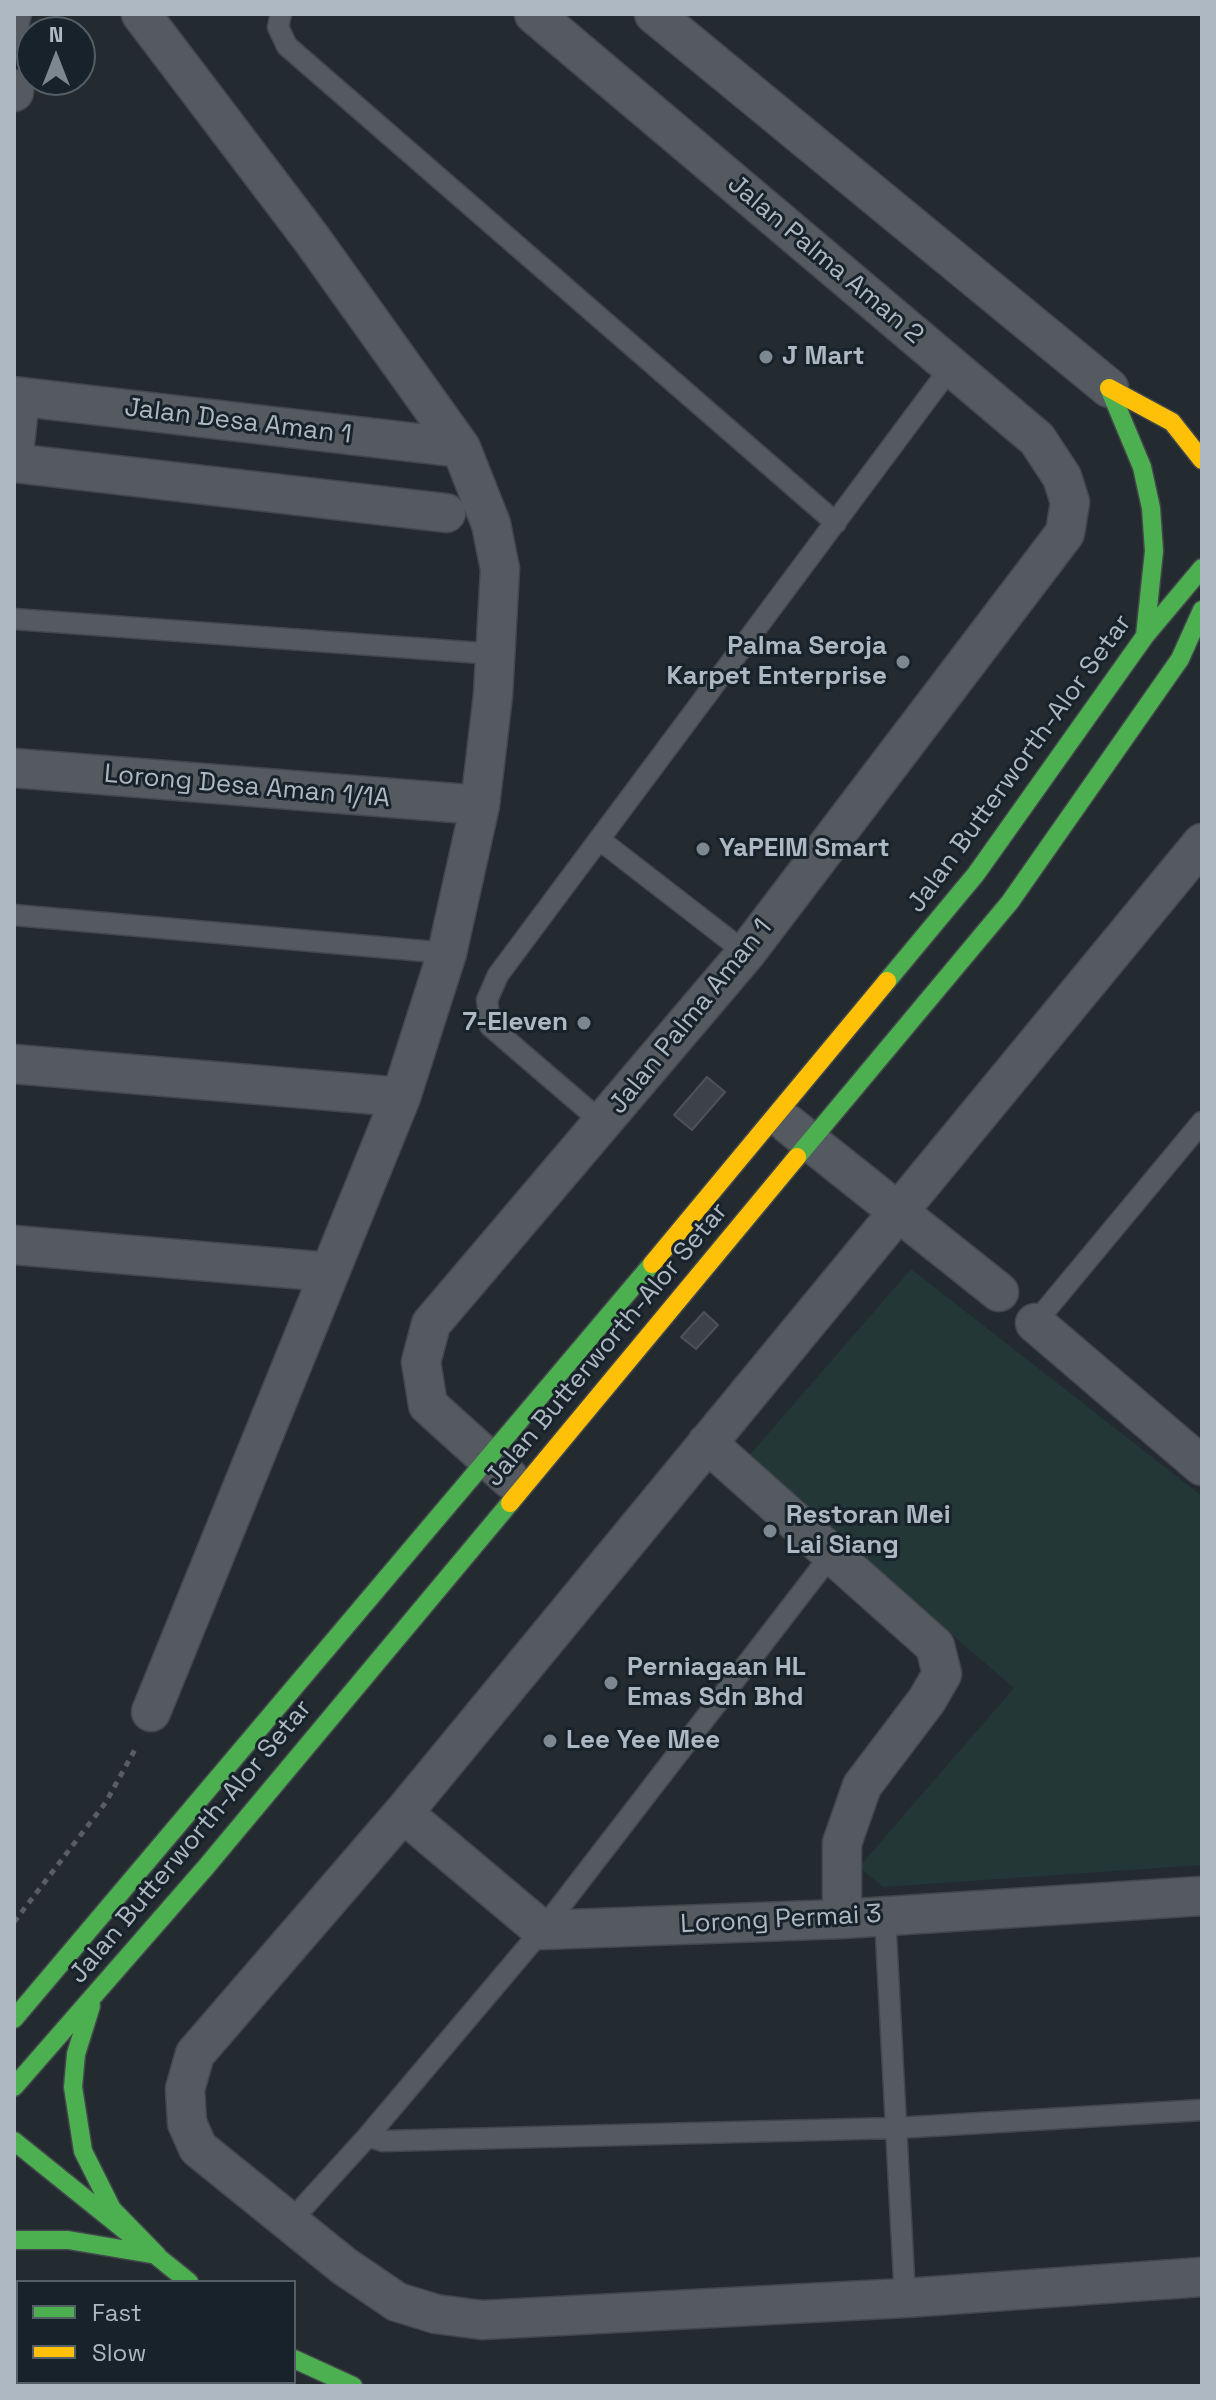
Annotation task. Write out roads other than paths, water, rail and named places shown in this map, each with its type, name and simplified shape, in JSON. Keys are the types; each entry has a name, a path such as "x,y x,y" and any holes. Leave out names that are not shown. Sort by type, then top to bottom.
{"main road":[{"path":"1109,388 1172,422 1202,460"},
{"path":"1109,388 1142,467 1151,508 1152,593 1145,636"},
{"path":"1147,408 1178,407"},
{"name":"Jalan Butterworth-Alor Setar","path":"14,2019 488,1462 976,874 1145,636 1202,568"},
{"name":"Jalan Butterworth-Alor Setar","path":"14,2087 521,1489 1010,902 1180,659 1202,610"},
{"path":"96,1993 76,2054 73,2087 83,2151 112,2209 157,2255"},
{"path":"14,2141 187,2280"},
{"path":"14,2240 83,2242 157,2255"},
{"path":"296,2360 353,2386"}],"street":[{"path":"141,14 311,238 461,448 491,524 500,569 480,805 447,953 401,1097 151,1712"},
{"name":"Jalan Palma Aman 2","path":"534,14 1037,439 1062,477 1070,502 1065,533"},
{"path":"654,14 1109,388"},
{"path":"14,453 17,397"},
{"name":"Jalan Desa Aman 1","path":"17,397 461,448"},
{"path":"14,463 446,513"},
{"name":"Jalan Palma Aman 1","path":"521,1489 428,1405 421,1362 431,1324 604,1124 746,953 1065,533"},
{"name":"Lorong Desa Aman 1/1A","path":"14,768 480,805"},
{"path":"1202,843 403,1813 195,2054 189,2077 187,2123 198,2148 289,2223 397,2302 436,2314 482,2320 905,2298 1202,2277"},
{"path":"14,1064 401,1097"},
{"path":"777,1115 999,1292"},
{"path":"14,1245 329,1272"},
{"path":"1035,1323 1200,1459"},
{"path":"707,1443 935,1646 942,1674 927,1700 862,1786 842,1843 842,1919"},
{"path":"403,1813 542,1930"},
{"name":"Lorong Permai 3","path":"542,1930 842,1919 1202,1896"}],"lane":[{"path":"14,41 21,14"},
{"path":"281,14 278,27 287,46 836,523"},
{"path":"604,1124 490,1026 487,1000 498,975 951,367"},
{"path":"14,619 495,654"},
{"path":"600,840 746,953"},
{"path":"14,915 447,953"},
{"path":"1035,1323 1202,1122"},
{"path":"289,2223 368,2136 542,1930 831,1555"},
{"path":"885,1916 905,2298"},
{"path":"368,2136 383,2141 896,2128 1202,2110"}],"place":[{"name":"J Mart","path":"766,357"},
{"name":"Palma Seroja Karpet Enterprise","path":"903,662"},
{"name":"YaPEIM Smart","path":"703,849"},
{"name":"7-Eleven","path":"584,1023"},
{"name":"Restoran Mei Lai Siang","path":"770,1531"},
{"name":"Perniagaan HL Emas Sdn Bhd","path":"611,1683"},
{"name":"Lee Yee Mee","path":"550,1741"}]}
